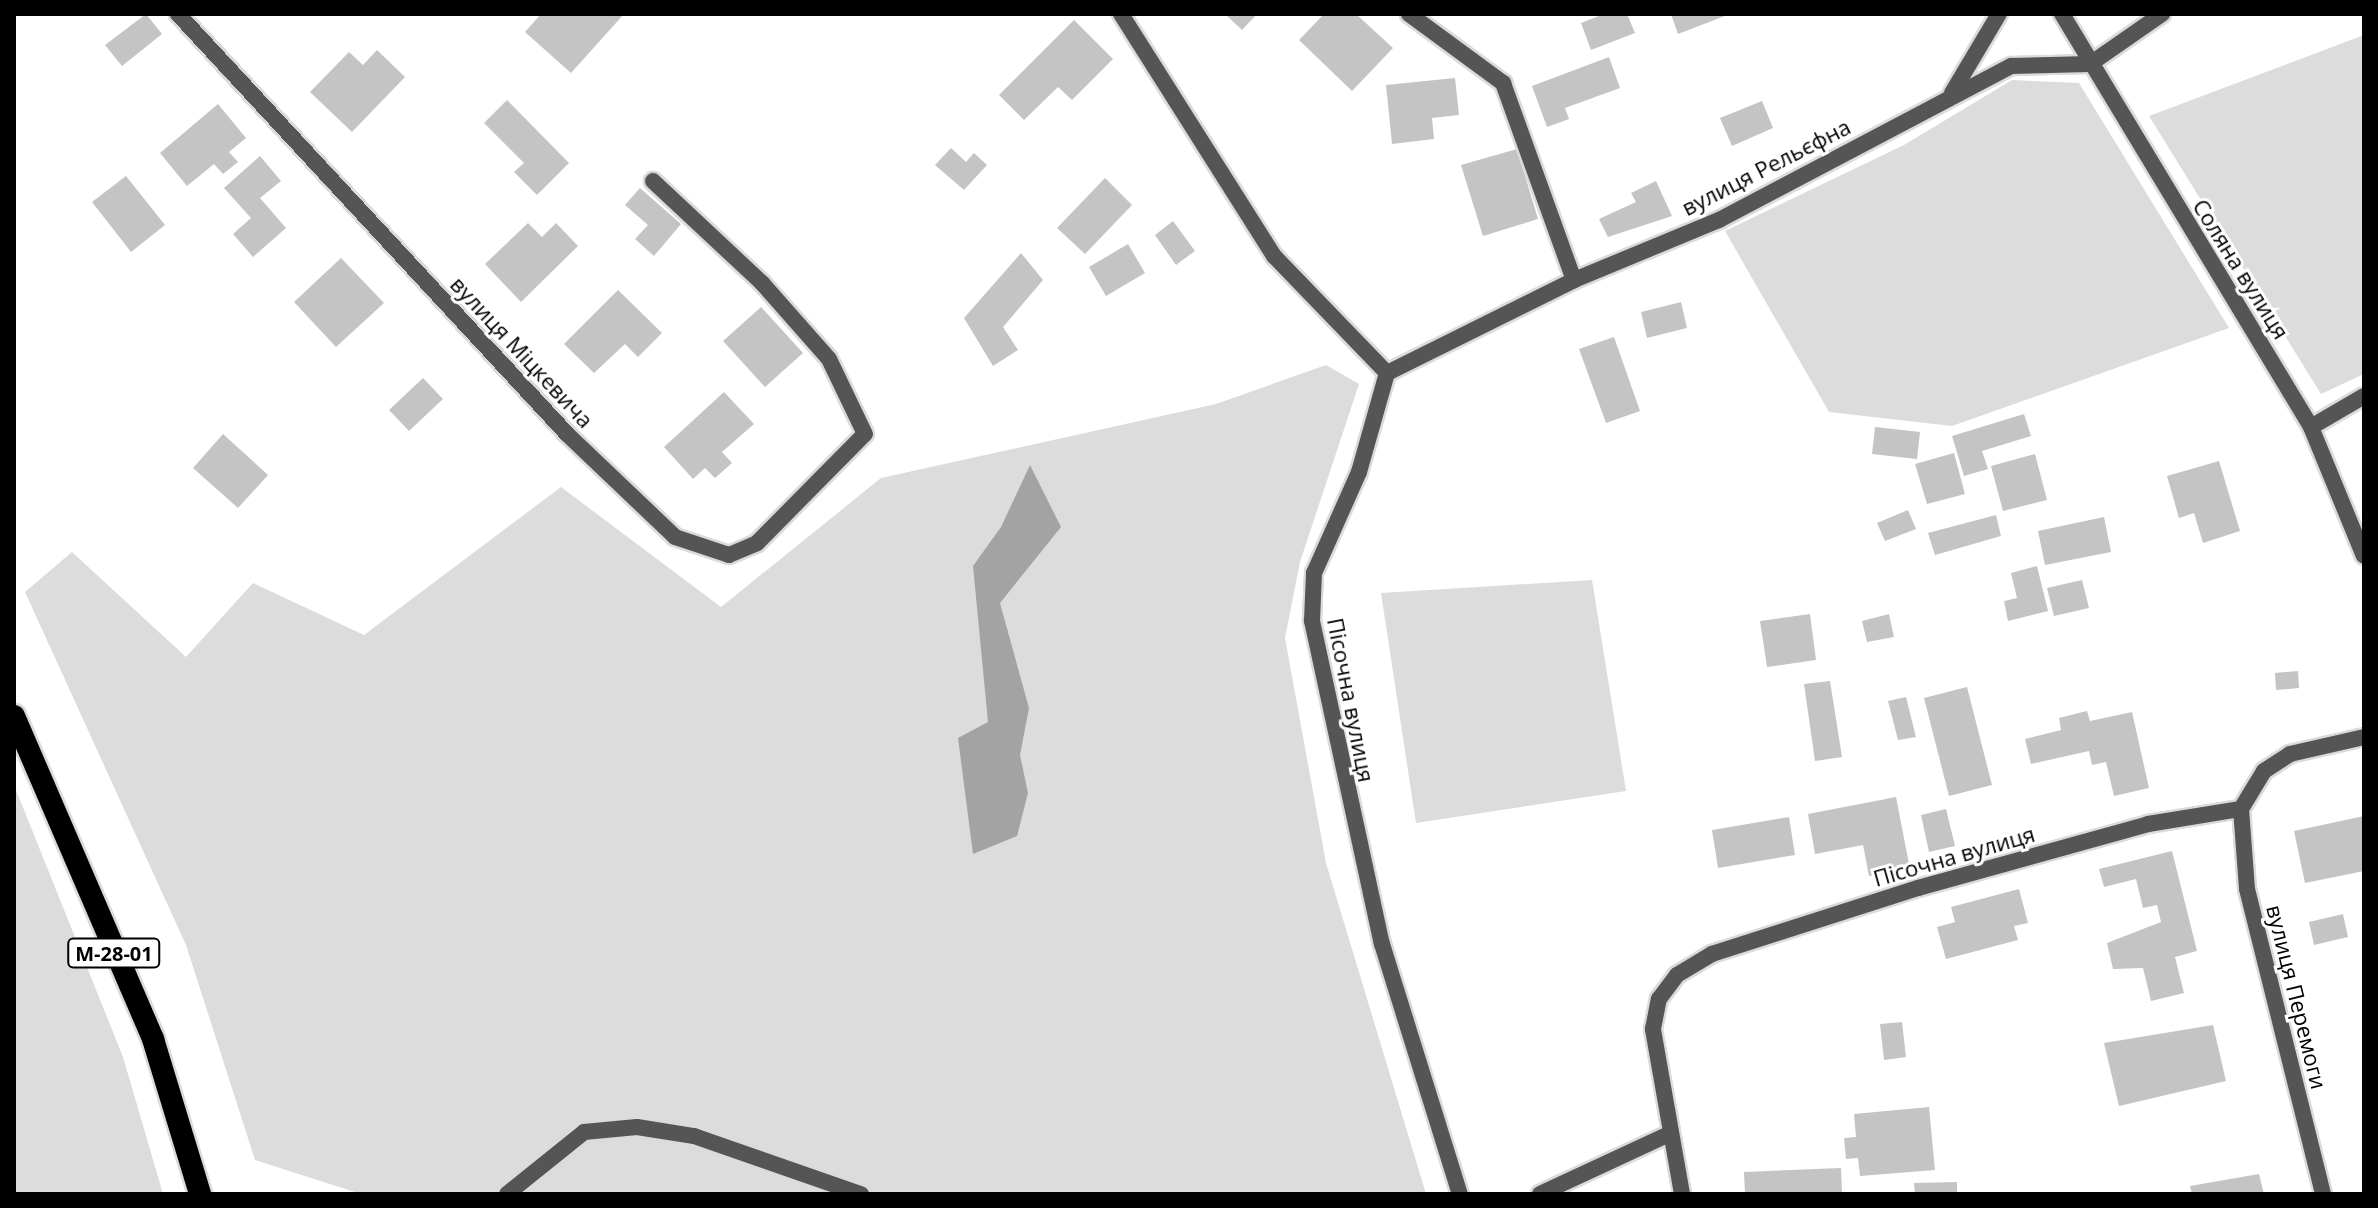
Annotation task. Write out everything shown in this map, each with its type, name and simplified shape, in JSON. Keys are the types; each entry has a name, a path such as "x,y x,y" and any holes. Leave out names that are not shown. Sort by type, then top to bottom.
{"highway":[{"name":"М-28-01","path":"14,716 153,1039 200,1194"}],"street":[{"name":"вулиця Міцкевича","path":"178,14 567,434 675,537 729,555 757,543 865,434 829,359 762,283 653,181"},
{"path":"1121,14 1274,256 1387,373"},
{"path":"1409,14 1503,83 1574,280"},
{"path":"1951,95 1999,14"},
{"name":"Соляна вулиця","path":"2062,14 2311,427 2362,533 2364,556"},
{"path":"2090,64 2162,14"},
{"name":"вулиця Рельєфна","path":"1387,373 1574,280 1719,220 2011,66 2090,64"},
{"name":"Пісочна вулиця","path":"1387,373 1359,472 1314,573 1312,621 1382,944 1460,1194"},
{"path":"2311,427 2364,396"},
{"path":"2241,809 2264,771 2290,754 2364,737"},
{"name":"Пісочна вулиця","path":"1682,1194 1667,1135 1653,1029 1659,999 1677,975 1712,954 2133,828 2241,809"},
{"name":"вулиця Перемоги","path":"2241,809 2247,889 2323,1194"},
{"path":"507,1194 584,1132 637,1127 694,1136 861,1194"},
{"path":"1540,1194 1667,1135"}],"shaded area":[{"path":"2364,35 2364,374 2321,394 2149,116"},
{"path":"2012,80 2079,83 2229,328 1952,426 1829,412 1725,231 1904,145"},
{"path":"1326,365 1359,384 1300,562 1285,638 1326,863 1426,1194 361,1194 255,1160 186,945 25,592 72,552 186,657 253,583 364,635 561,487 721,607 881,478 1216,404"},
{"path":"1030,465 1061,527 1000,603 1029,708 1020,755 1028,793 1017,836 973,854 958,738 988,722 973,566 1001,527"},
{"path":"1592,580 1626,791 1416,823 1381,593"},
{"path":"14,785 123,1057 163,1194 14,1194"}],"building":[{"path":"146,14 162,34 122,66 105,45"},
{"path":"541,14 624,14 571,73 525,32"},
{"path":"1225,14 1257,14 1242,30"},
{"path":"1324,14 1356,14 1393,48 1352,91 1299,40"},
{"path":"1604,14 1627,14 1635,33 1591,50 1581,23"},
{"path":"1671,14 1730,14 1678,34"},
{"path":"1074,20 1113,59 1072,100 1058,87 1024,120 999,95"},
{"path":"377,50 405,77 352,132 310,92 349,52 363,65"},
{"path":"1609,57 1620,88 1565,108 1569,119 1547,127 1532,86"},
{"path":"1455,78 1459,115 1432,118 1434,139 1392,144 1386,85"},
{"path":"507,100 569,163 537,195 514,172 524,163 484,123"},
{"path":"1762,101 1773,128 1732,146 1720,118"},
{"path":"218,104 246,138 229,152 238,162 223,174 214,164 187,186 160,153"},
{"path":"951,148 966,162 974,153 987,165 964,190 935,165"},
{"path":"1517,149 1538,219 1483,236 1461,165"},
{"path":"260,156 281,181 260,198 286,228 253,257 233,234 251,218 224,188"},
{"path":"126,176 165,225 131,252 92,202"},
{"path":"1105,178 1132,205 1085,254 1057,228"},
{"path":"1656,181 1672,216 1608,237 1599,219 1636,202 1631,193"},
{"path":"640,188 681,224 654,256 635,239 648,225 625,205"},
{"path":"1173,221 1195,251 1176,265 1155,235"},
{"path":"528,223 542,237 556,223 578,246 521,302 485,264"},
{"path":"1128,244 1145,273 1106,296 1089,267"},
{"path":"1021,253 1043,280 1003,327 1018,350 993,366 964,318"},
{"path":"341,258 384,303 336,347 294,302"},
{"path":"618,290 662,333 638,357 625,344 594,373 564,344"},
{"path":"1681,302 1687,328 1647,338 1641,312"},
{"path":"761,307 803,353 765,387 723,341"},
{"path":"1614,337 1640,411 1606,423 1579,349"},
{"path":"423,378 443,399 409,431 389,410"},
{"path":"724,392 754,424 722,452 732,463 715,478 705,468 693,479 664,447"},
{"path":"2024,414 2031,436 1982,451 1988,469 1964,476 1952,436"},
{"path":"1875,427 1920,432 1917,459 1872,454"},
{"path":"223,434 268,475 238,508 193,468"},
{"path":"1954,453 1965,494 1927,504 1915,464"},
{"path":"2035,454 2047,500 2003,511 1991,466"},
{"path":"2219,461 2240,531 2203,543 2194,513 2179,518 2167,476"},
{"path":"1908,510 1916,529 1885,541 1877,523"},
{"path":"1996,515 2001,536 1935,555 1928,533"},
{"path":"2104,517 2111,552 2045,565 2038,531"},
{"path":"2037,566 2048,611 2008,621 2004,601 2017,598 2011,573"},
{"path":"2082,580 2089,608 2054,616 2047,588"},
{"path":"1810,614 1816,660 1767,667 1760,621"},
{"path":"1889,614 1894,637 1867,642 1862,621"},
{"path":"2298,671 2299,688 2276,690 2275,673"},
{"path":"1830,681 1842,757 1815,761 1804,684"},
{"path":"1967,687 1992,785 1949,796 1924,698"},
{"path":"1906,697 1916,737 1898,740 1888,701"},
{"path":"2087,711 2090,721 2132,712 2149,788 2114,796 2106,762 2092,765 2089,751 2031,764 2025,739 2061,730 2059,718"},
{"path":"1896,797 1910,869 1869,876 1863,845 1815,854 1808,814"},
{"path":"1946,809 1955,846 1929,852 1921,815"},
{"path":"2364,816 2364,871 2305,883 2294,831"},
{"path":"1789,817 1795,855 1718,868 1712,830"},
{"path":"2172,851 2197,951 2175,957 2184,993 2151,1001 2143,968 2113,969 2107,943 2161,922 2157,905 2143,908 2136,879 2104,887 2099,869"},
{"path":"2019,889 2028,923 2014,926 2018,940 1946,959 1937,927 1955,922 1951,907"},
{"path":"2343,914 2348,937 2314,945 2309,922"},
{"path":"1902,1022 1906,1057 1884,1060 1880,1024"},
{"path":"2213,1025 2226,1081 2119,1106 2104,1043"},
{"path":"1929,1107 1935,1170 1860,1176 1858,1158 1846,1159 1844,1138 1856,1137 1854,1114"},
{"path":"1841,1168 1842,1194 1745,1194 1744,1172"},
{"path":"2259,1174 2264,1194 2192,1194 2190,1186"},
{"path":"1957,1182 1957,1194 1915,1194 1914,1183"}]}
